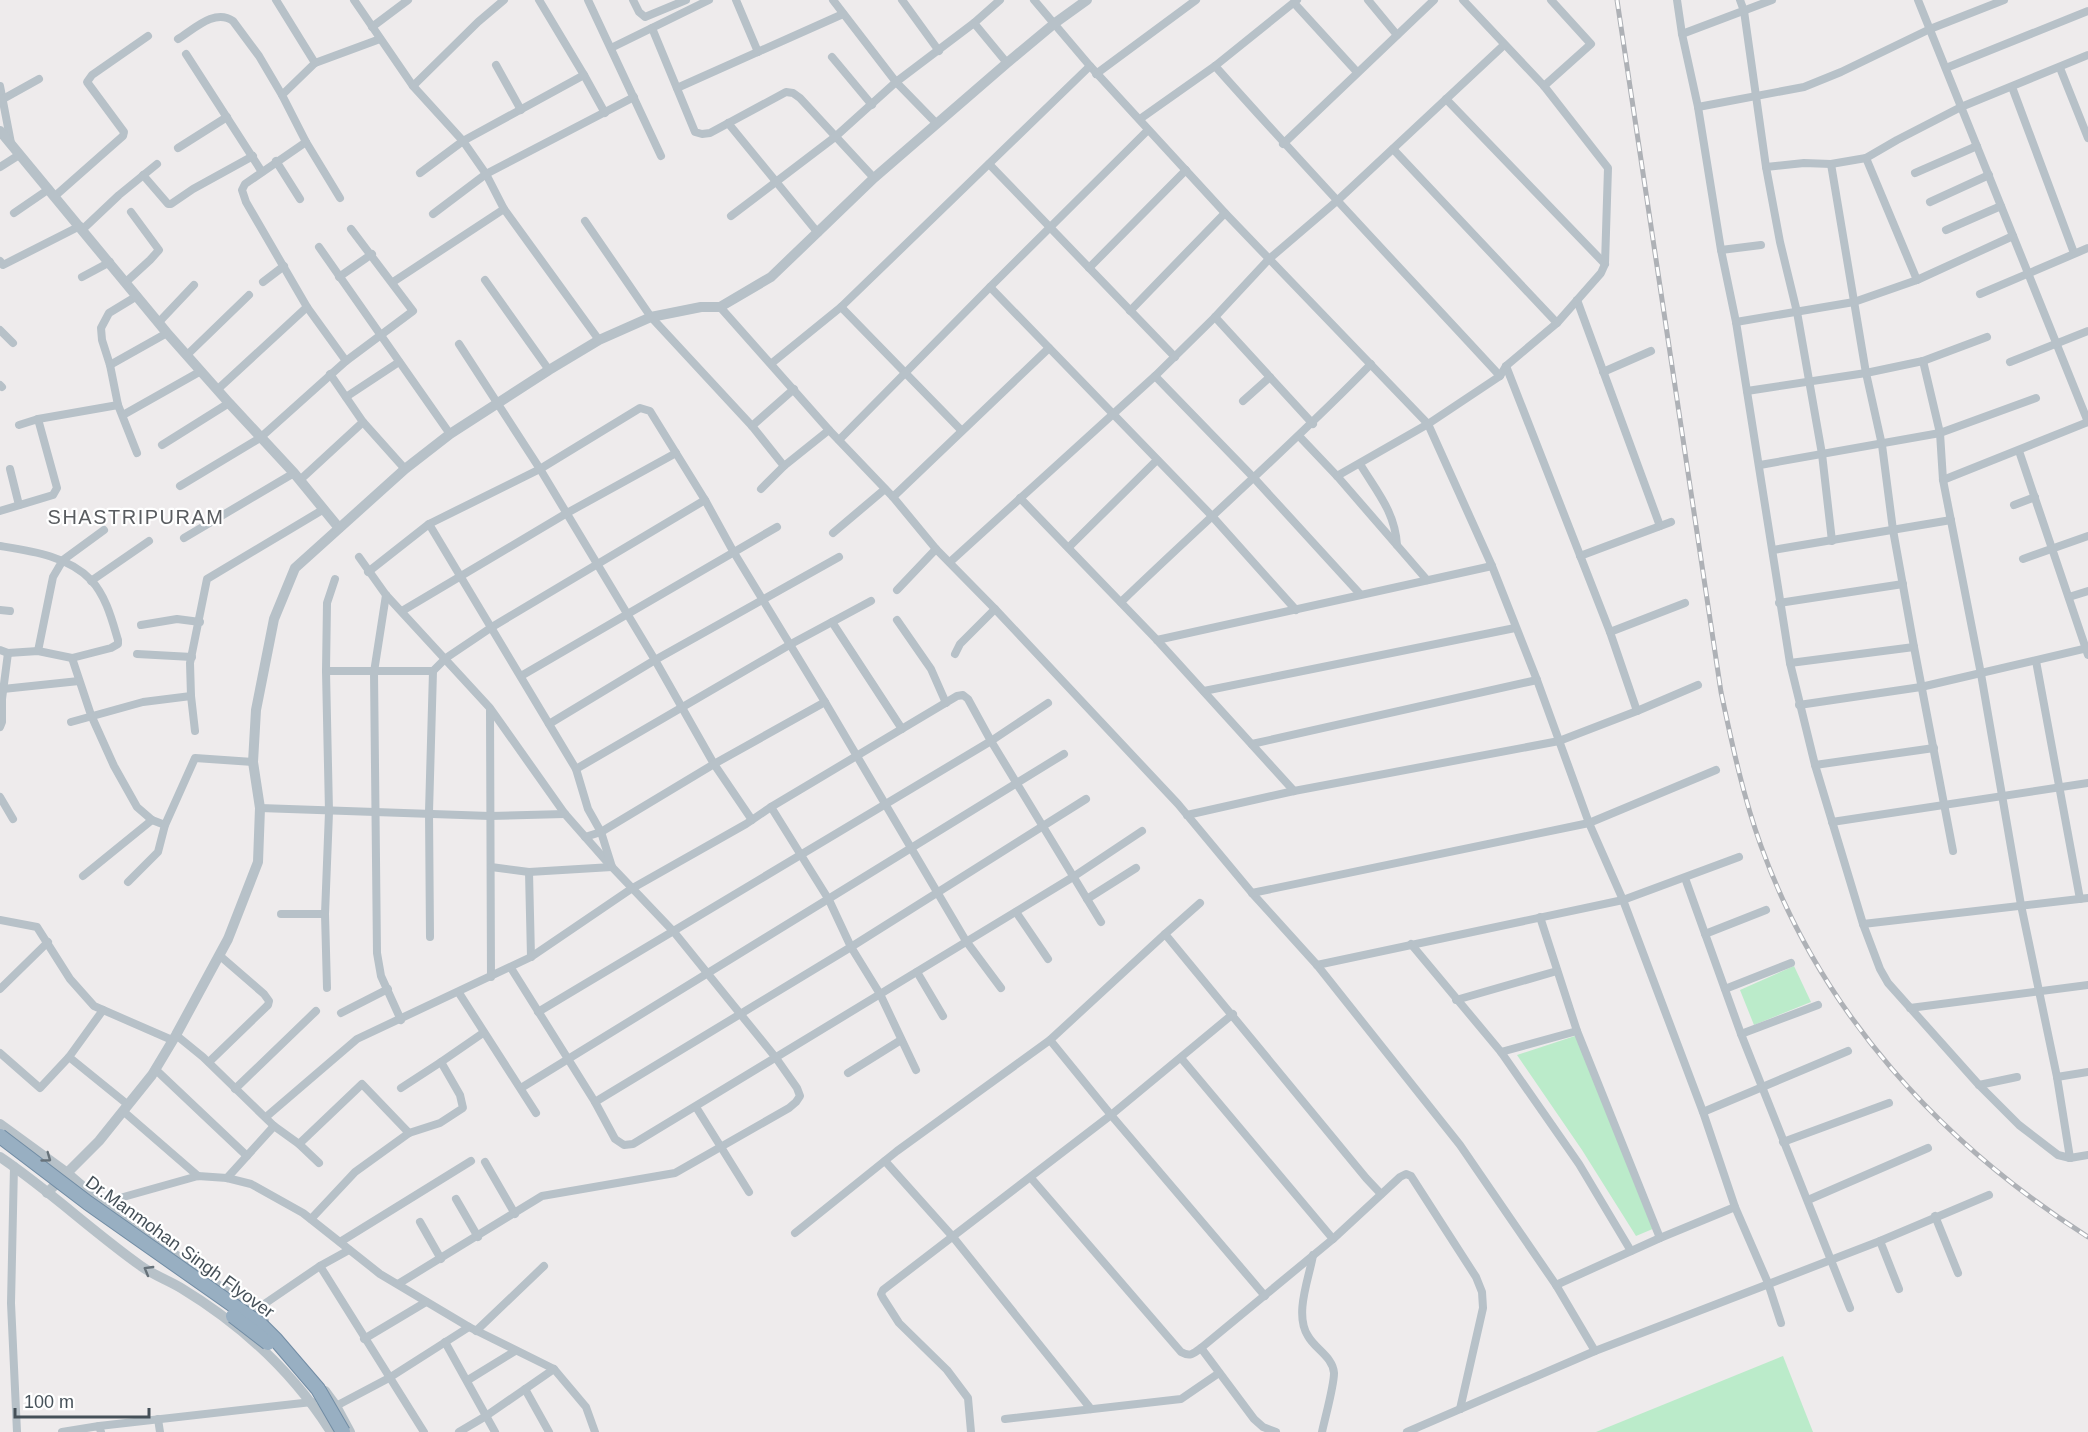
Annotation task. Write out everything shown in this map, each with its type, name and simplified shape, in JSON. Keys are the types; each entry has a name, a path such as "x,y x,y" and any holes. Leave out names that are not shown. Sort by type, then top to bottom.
{"highway":[{"name":"Dr.Manmohan Singh Flyover","path":"0,1136 88,1203 260,1324 318,1389 343,1432"},
{"name":"Dr.Manmohan Singh Flyover","path":"0,1146 131,1245 265,1340 312,1393 337,1432"}],"street":[{"path":"276,0 315,63"},
{"path":"354,0 413,86 463,141 486,174 504,209 599,340"},
{"path":"372,27 408,0"},
{"path":"413,86 478,22 504,0"},
{"path":"538,0 606,113"},
{"path":"588,0 661,156"},
{"path":"633,0 639,12 645,17 686,0"},
{"path":"611,48 710,0"},
{"path":"736,0 758,52"},
{"path":"833,0 896,82 937,124"},
{"path":"902,0 939,51"},
{"path":"731,216 835,137 896,82 939,51 1000,0"},
{"path":"1034,0 1096,74 1225,213 1428,424 1492,566 1589,823 1623,900 1703,1112 1735,1208 1768,1283 1781,1323"},
{"path":"47,1193 99,1141 155,1069 228,939 258,861 260,808 253,762 256,710 274,619 295,568 405,469 450,434 549,370 599,340 651,317 700,307 720,307 771,277 874,178 1054,23 1087,0"},
{"path":"1096,74 1196,0"},
{"path":"1368,0 1397,35"},
{"path":"1283,144 1434,0"},
{"path":"1337,476 1428,424 1500,376 1506,366 1557,323 1601,273 1605,264 1608,168 1544,86 1463,0"},
{"path":"1544,86 1591,44 1551,0"},
{"path":"1677,0 1736,322 1790,663 1815,765 1863,924 1888,982 1979,1085 2019,1125 2058,1155 2070,1158 2088,1155"},
{"path":"1740,0 1744,11 1766,166 1780,242 1797,312 1822,454 1832,541"},
{"path":"1682,34 1772,0"},
{"path":"1918,0 2088,422 1943,480"},
{"path":"1698,107 1804,87 1841,72 1930,29 2004,0"},
{"path":"1140,119 1215,66 1296,1 1358,72"},
{"path":"1946,68 2088,11"},
{"path":"677,88 843,14"},
{"path":"178,39 220,15 233,21 259,56 340,198"},
{"path":"974,23 1007,63"},
{"path":"652,28 695,132 710,133 786,92 793,93 874,178"},
{"path":"14,213 52,193 123,136 124,132 87,82 92,75 148,36"},
{"path":"282,95 315,63 380,39"},
{"path":"950,562 1155,376 1215,318 1269,259 1338,200 1504,45"},
{"path":"186,54 262,172"},
{"path":"1766,166 1804,163 1831,164 1866,158 1961,107 2088,55"},
{"path":"832,57 872,105"},
{"path":"496,65 521,110"},
{"path":"772,363 842,307 1090,66"},
{"path":"1215,66 1283,144 1338,200 1500,376"},
{"path":"2060,68 2088,138"},
{"path":"420,173 463,141 585,75"},
{"path":"3,99 39,80"},
{"path":"0,86 11,144"},
{"path":"2012,87 2074,253"},
{"path":"433,214 486,174 634,98"},
{"path":"1446,99 1605,264"},
{"path":"178,148 227,117"},
{"path":"728,123 818,233"},
{"path":"840,440 1148,130"},
{"path":"0,131 167,333 260,438 297,476 339,528"},
{"path":"306,142 245,184 242,190 246,202 307,307 346,361"},
{"path":"1915,173 1977,146"},
{"path":"1393,149 1557,323"},
{"path":"0,167 19,155"},
{"path":"143,175 168,204 171,204 193,189 253,156"},
{"path":"1866,158 1917,280"},
{"path":"276,161 300,199"},
{"path":"0,275 2,263 82,228 157,164"},
{"path":"989,164 1175,357"},
{"path":"1831,164 1866,373 1882,444 1893,530 1953,851"},
{"path":"1089,268 1186,170"},
{"path":"1930,202 1989,175"},
{"path":"1946,230 2001,206"},
{"path":"393,282 504,209"},
{"path":"126,282 159,250 131,212"},
{"path":"1130,311 1225,213"},
{"path":"585,221 651,317 752,426 784,466"},
{"path":"180,486 260,438 330,374 413,311 351,229"},
{"path":"1736,322 1854,302 1917,280 2013,236"},
{"path":"1721,250 1761,245"},
{"path":"319,247 450,434"},
{"path":"1980,294 2088,248"},
{"path":"339,277 372,254"},
{"path":"82,277 110,262"},
{"path":"263,282 284,266"},
{"path":"484,280 549,370"},
{"path":"159,322 194,285"},
{"path":"990,287 1211,515 1296,610"},
{"path":"187,355 249,295"},
{"path":"137,296 109,313 102,323 102,340 118,405 138,453"},
{"path":"1577,300 1660,526"},
{"path":"218,389 307,307"},
{"path":"720,307 829,430 893,497 936,549 1187,815 1252,893 1317,965 1460,1145 1556,1285 1595,1351"},
{"path":"842,307 961,430"},
{"path":"1215,318 1313,424"},
{"path":"0,330 13,343"},
{"path":"2010,362 2088,331"},
{"path":"110,365 167,333"},
{"path":"1747,391 1808,383 1923,361 1987,337"},
{"path":"459,344 540,469 628,614 714,764 752,820"},
{"path":"893,497 1049,348"},
{"path":"1604,372 1651,351"},
{"path":"1923,361 1940,433 1943,480 1981,674 2021,905 2041,991 2070,1158"},
{"path":"346,397 399,363"},
{"path":"1121,602 1211,515 1313,424 1371,364"},
{"path":"1506,366 1610,632 1637,711"},
{"path":"123,415 201,371"},
{"path":"330,374 363,422 405,469"},
{"path":"1155,376 1253,477 1360,594"},
{"path":"1243,401 1270,377"},
{"path":"752,426 794,389"},
{"path":"1760,465 1940,433 2036,398"},
{"path":"162,445 229,403"},
{"path":"19,424 118,405"},
{"path":"368,572 429,524 540,469 640,408 650,411 966,941 1001,988"},
{"path":"0,511 53,495 57,488 38,419"},
{"path":"184,538 297,476 363,422"},
{"path":"761,489 784,466 829,430"},
{"path":"1299,436 1337,476 1427,580"},
{"path":"1799,705 1921,687 2088,650 2019,451"},
{"path":"402,611 567,513 676,453"},
{"path":"1069,547 1156,460"},
{"path":"1360,464 1392,517 1396,527 1397,546"},
{"path":"10,469 18,505"},
{"path":"833,533 885,489"},
{"path":"2014,505 2035,497"},
{"path":"1020,498 1157,640 1294,791"},
{"path":"430,937 429,812 433,671 446,658 492,627 705,500"},
{"path":"195,731 191,696 192,657 207,579 324,509"},
{"path":"1773,550 1951,520"},
{"path":"1580,556 1671,522"},
{"path":"429,524 576,769 588,809 601,832 612,867"},
{"path":"521,676 777,527"},
{"path":"38,651 53,578 63,560 104,530"},
{"path":"2023,559 2088,536"},
{"path":"91,580 149,541"},
{"path":"0,546 63,560 91,580 107,607 118,640 118,644 111,648 72,658 38,651 4,652 0,727"},
{"path":"897,590 936,549"},
{"path":"359,557 386,595 490,708 565,814 674,932 776,1058 800,1096 796,1102 675,1173 542,1196 398,1284"},
{"path":"549,724 655,660 839,557"},
{"path":"1157,640 1492,566"},
{"path":"327,988 325,914 329,812 327,603 334,579"},
{"path":"1779,603 1903,584"},
{"path":"2069,597 2088,591"},
{"path":"386,595 374,672 377,953 381,976 402,1020"},
{"path":"576,769 790,644 871,601"},
{"path":"1610,632 1685,603"},
{"path":"955,654 960,644 995,609"},
{"path":"0,610 10,611"},
{"path":"141,625 177,619 200,622"},
{"path":"897,620 931,669 946,703"},
{"path":"832,622 902,729"},
{"path":"1204,691 1515,628"},
{"path":"1790,663 1914,647"},
{"path":"137,654 192,657"},
{"path":"72,658 92,715 128,794 136,807 152,820 165,825"},
{"path":"1863,924 2084,898 2059,788 2036,661"},
{"path":"326,671 433,671"},
{"path":"1252,744 1536,680"},
{"path":"3,689 79,681"},
{"path":"1187,815 1294,791 1559,741 1698,685"},
{"path":"266,1117 357,1039 402,1020 531,957 632,889 752,820 957,696 963,695 968,699 1042,827 1101,922"},
{"path":"71,722 143,702 191,696"},
{"path":"585,837 601,832 714,764 825,702"},
{"path":"538,1012 991,741 1048,703"},
{"path":"490,708 492,977"},
{"path":"1815,765 1934,748"},
{"path":"521,1088 1064,754"},
{"path":"128,882 158,852 165,825 195,758 253,762"},
{"path":"1252,893 1589,823 1716,770"},
{"path":"1832,822 2088,783"},
{"path":"0,797 13,819"},
{"path":"595,1102 851,947 1086,799"},
{"path":"771,807 829,900 851,947 880,994 916,1070"},
{"path":"260,808 329,812 429,812 490,816 565,814"},
{"path":"83,876 152,820"},
{"path":"511,968 595,1102 615,1139 624,1145 633,1144 1073,877 1142,831"},
{"path":"1317,965 1623,900 1739,857"},
{"path":"491,867 529,872 612,867"},
{"path":"1087,899 1136,868"},
{"path":"529,872 531,957"},
{"path":"1685,878 1741,1034 1850,1308"},
{"path":"795,1233 885,1161 1050,1040 1200,903"},
{"path":"1705,934 1766,910"},
{"path":"1016,912 1048,959"},
{"path":"281,914 325,914"},
{"path":"1540,917 1577,1031 1660,1238"},
{"path":"2,923 23,923 37,927 70,979 94,1006 174,1038 209,1062 274,1126 299,1144 319,1164"},
{"path":"1166,934 1381,1194"},
{"path":"0,989 48,942"},
{"path":"1411,944 1500,1052 1579,1164 1631,1251"},
{"path":"209,1062 268,1005 269,1001 219,955"},
{"path":"1725,989 1791,963"},
{"path":"1456,1000 1557,971"},
{"path":"917,972 943,1016"},
{"path":"1910,1008 2088,985"},
{"path":"341,1013 387,989"},
{"path":"459,993 536,1113"},
{"path":"1741,1034 1818,1005"},
{"path":"0,1053 40,1088 69,1058 103,1010"},
{"path":"236,1089 316,1011"},
{"path":"971,1432 968,1398 947,1370 899,1323 881,1294 883,1290 1111,1115 1233,1014"},
{"path":"1500,1052 1577,1031"},
{"path":"401,1088 483,1033"},
{"path":"848,1073 901,1040"},
{"path":"1050,1040 1265,1296"},
{"path":"1703,1112 1848,1051"},
{"path":"69,1058 198,1176"},
{"path":"1181,1058 1333,1239"},
{"path":"311,1219 355,1172 409,1133 440,1123 463,1108 460,1095 441,1062"},
{"path":"155,1069 247,1156"},
{"path":"2057,1077 2088,1072"},
{"path":"1979,1085 2017,1077"},
{"path":"299,1144 362,1084 409,1133"},
{"path":"1783,1142 1889,1103"},
{"path":"696,1107 749,1192"},
{"path":"0,1124 66,1172 102,1203 254,1311 285,1340 336,1406 350,1432"},
{"path":"227,1178 274,1126"},
{"path":"1808,1200 1928,1148"},
{"path":"0,1157 143,1268 181,1288 250,1336 287,1372 312,1402 331,1432"},
{"path":"340,1242 471,1161"},
{"path":"885,1161 953,1238 1091,1409"},
{"path":"485,1162 515,1214"},
{"path":"14,1166 11,1303 17,1432"},
{"path":"1031,1178 1181,1352 1191,1355 1333,1239 1400,1177 1406,1174 1411,1176 1476,1276 1482,1292 1483,1308 1460,1409"},
{"path":"102,1203 198,1176 227,1178 252,1184 311,1219 380,1274 473,1329 554,1369 586,1407 596,1432"},
{"path":"1407,1432 1595,1351 1989,1195"},
{"path":"456,1199 478,1237"},
{"path":"1556,1285 1660,1238 1735,1208"},
{"path":"1935,1216 1958,1273"},
{"path":"420,1222 441,1259"},
{"path":"1880,1240 1899,1289"},
{"path":"254,1311 320,1266 349,1250"},
{"path":"1313,1255 1302,1311 1304,1323 1306,1334 1330,1362 1334,1373 1322,1432"},
{"path":"320,1266 424,1432"},
{"path":"336,1406 389,1378 445,1342 473,1329 544,1266"},
{"path":"364,1339 426,1302"},
{"path":"445,1342 495,1432"},
{"path":"1201,1348 1254,1419 1276,1432"},
{"path":"468,1380 515,1351"},
{"path":"459,1432 554,1369"},
{"path":"1005,1419 1181,1399 1219,1373"},
{"path":"525,1389 549,1432"},
{"path":"62,1432 312,1402"},
{"path":"158,1419 160,1432"}],"green space":[{"path":"1794,966 1811,1002 1754,1025 1740,990"},
{"path":"1581,1034 1655,1228 1636,1236 1582,1150 1517,1055"},
{"path":"1783,1356 1813,1432 1596,1432"}],"railway":[{"path":"1617,0 1721,692 1743,789 1761,846 1786,907 1817,964 1852,1018 1892,1069 1936,1116 1983,1160 2034,1200 2088,1237"}],"district":[{"name":"SHASTRIPURAM","path":"136,517"}]}
